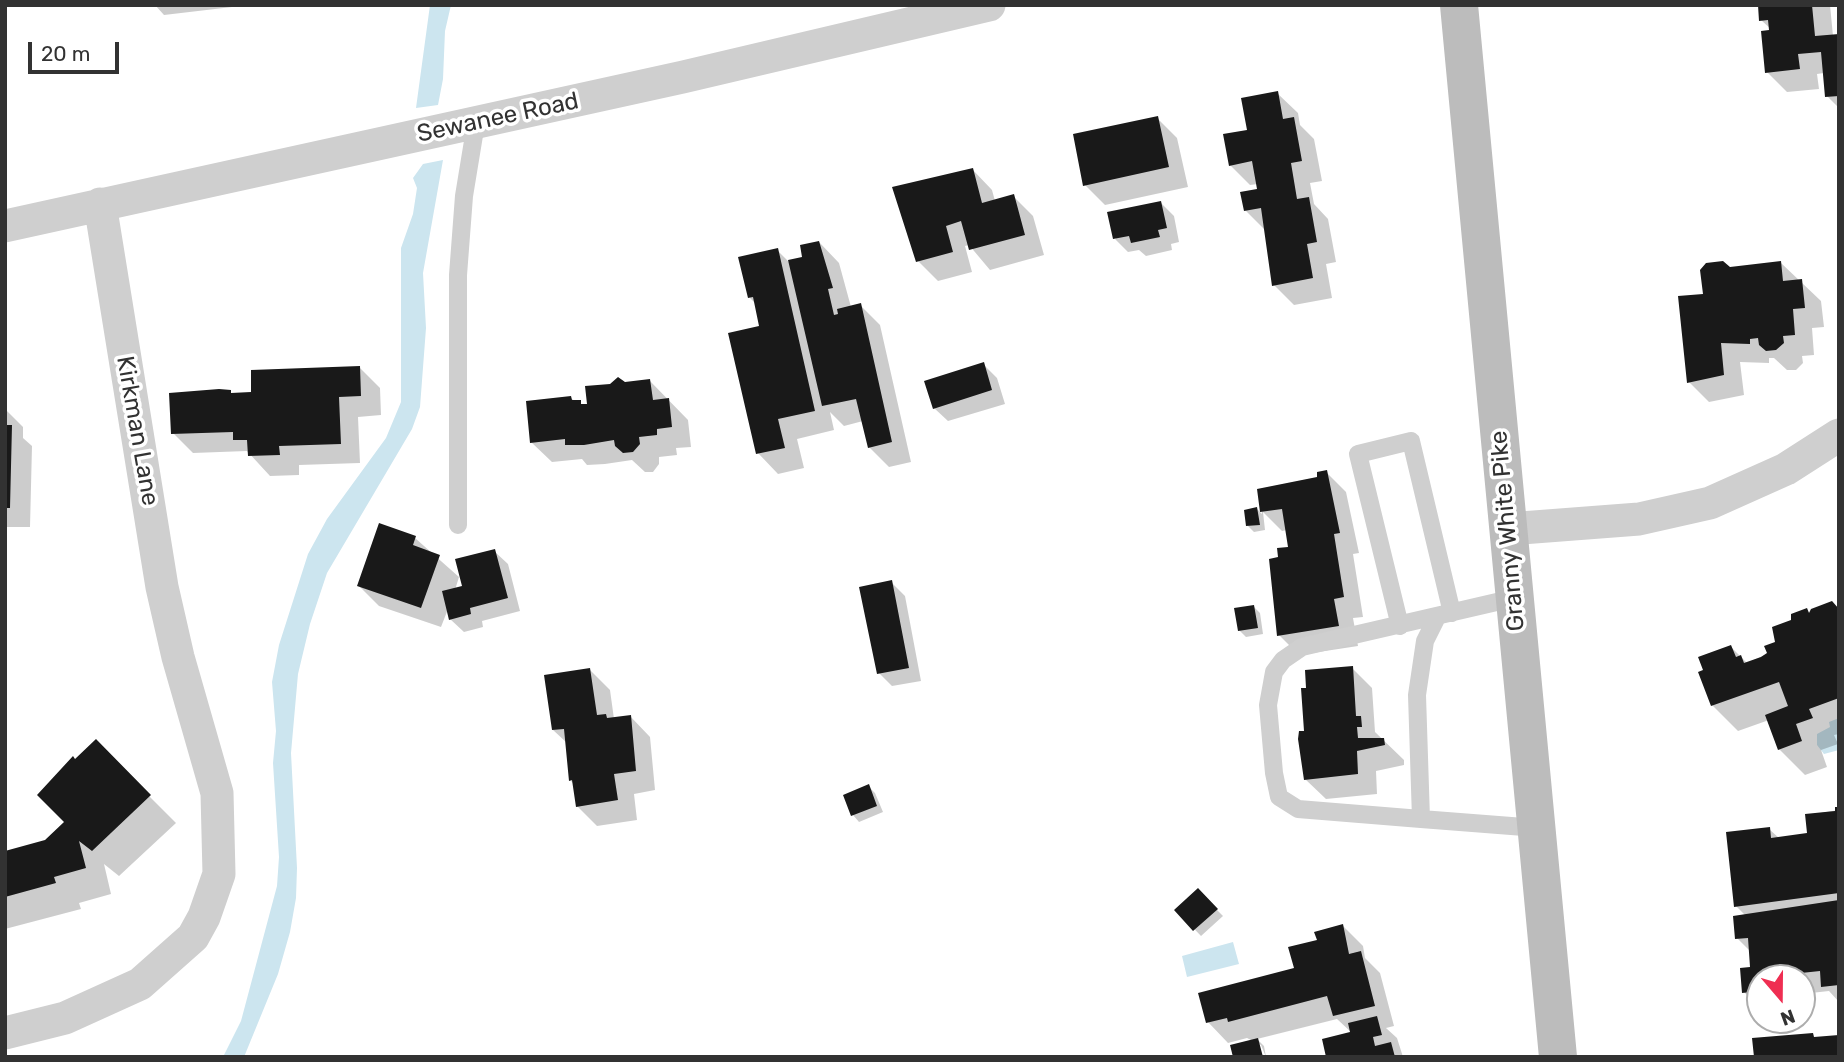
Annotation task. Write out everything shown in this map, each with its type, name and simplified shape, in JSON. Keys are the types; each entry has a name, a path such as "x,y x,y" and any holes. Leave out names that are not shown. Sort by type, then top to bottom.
{"main road":[{"name":"Granny White Pike","path":"1459,5 1558,1057"}],"street":[{"name":"Sewanee Road","path":"5,226 989,5"},
{"name":"Kirkman Lane","path":"5,1033 65,1018 140,984 181,949 204,917 219,874 220,819 208,754 178,657 162,587 100,204"},
{"path":"1508,529 1639,519 1710,503 1786,469 1839,435"}],"lane":[{"path":"458,525 458,275 464,196 476,122"},
{"path":"1400,625 1358,454 1411,441 1445,615 1425,641 1417,695 1421,819"},
{"path":"1514,598 1301,648 1283,660 1269,686 1273,773 1279,797 1298,809 1537,828"}],"water":[{"path":"430,5 451,5 445,31 443,79 438,105 416,108"},
{"path":"443,160 423,273 426,328 420,407 412,429 327,573 310,624 298,674 291,753 297,868 296,898 290,932 278,974 244,1057 223,1057 241,1021 277,886 279,857 273,763 276,731 272,682 279,645 308,554 327,519 386,438 401,402 401,248 413,214 417,188 413,178 423,164"},
{"path":"1839,718 1839,750 1824,754 1817,745 1817,734 1830,727 1829,722"},
{"path":"1233,942 1239,964 1187,977 1182,956"}],"building":[{"path":"1758,5 1812,5 1815,36 1839,34 1839,96 1825,97 1821,52 1798,54 1800,69 1765,73 1761,31 1769,30 1768,20 1759,21"},
{"path":"1278,91 1283,119 1294,117 1302,161 1291,163 1297,199 1309,197 1317,242 1307,244 1313,278 1272,286 1261,208 1244,211 1240,192 1257,189 1252,161 1229,166 1223,134 1247,130 1241,98"},
{"path":"1158,116 1169,167 1083,186 1073,134"},
{"path":"973,168 982,203 1014,194 1025,235 969,250 961,221 946,226 953,252 916,262 892,187"},
{"path":"1161,201 1167,228 1158,230 1160,237 1131,243 1129,236 1113,239 1107,212"},
{"path":"819,241 833,288 828,289 834,315 838,314 837,309 861,303 892,442 868,448 856,399 822,406 788,260 802,257 800,245"},
{"path":"778,248 815,411 778,419 785,448 756,454 728,333 759,326 753,297 748,298 738,257"},
{"path":"1723,261 1730,267 1781,261 1783,281 1802,279 1805,308 1793,309 1795,335 1783,336 1784,343 1776,350 1766,351 1759,345 1758,338 1750,339 1750,344 1721,343 1724,375 1687,383 1678,296 1703,294 1700,270 1706,263"},
{"path":"984,362 992,390 933,409 924,381"},
{"path":"360,366 361,396 339,397 341,444 279,446 280,455 248,456 247,440 233,440 233,432 171,434 169,393 219,389 231,390 231,393 251,392 251,370"},
{"path":"618,377 625,382 650,379 653,400 669,398 672,427 657,429 657,435 639,437 640,444 633,452 623,453 615,446 614,440 584,445 565,445 565,439 530,443 526,401 571,396 572,400 581,400 581,404 587,404 585,386 610,384"},
{"path":"5,425 12,425 10,508 5,508"},
{"path":"1327,470 1340,533 1334,534 1344,597 1334,599 1339,626 1277,636 1269,559 1278,557 1277,548 1288,547 1282,509 1260,512 1257,489 1317,477 1317,472"},
{"path":"1257,507 1260,525 1246,526 1244,510"},
{"path":"379,523 416,536 413,545 440,555 421,608 357,586"},
{"path":"495,549 508,598 470,608 471,614 449,620 442,591 462,586 455,559"},
{"path":"892,580 909,668 877,674 859,587"},
{"path":"1832,601 1839,609 1839,698 1809,709 1813,718 1796,724 1802,741 1778,750 1765,715 1788,706 1779,682 1711,706 1698,672 1703,670 1698,657 1731,645 1736,657 1741,655 1744,663 1761,657 1767,653 1764,646 1775,642 1772,627 1791,620 1791,614 1807,608 1809,613 1811,609"},
{"path":"1254,605 1258,628 1238,631 1234,608"},
{"path":"1353,666 1356,716 1361,716 1362,727 1357,727 1358,738 1384,738 1385,745 1357,751 1358,774 1304,780 1298,739 1299,731 1304,731 1301,688 1306,688 1305,670"},
{"path":"590,668 597,715 606,714 607,718 631,715 636,771 614,774 618,800 576,807 572,780 569,781 564,729 552,730 544,675"},
{"path":"96,739 151,795 92,851 79,841 86,868 54,877 56,883 5,897 5,851 45,840 64,822 37,795 73,756 75,759"},
{"path":"869,784 877,806 851,816 843,795"},
{"path":"1835,807 1839,807 1839,893 1734,907 1726,832 1770,827 1771,838 1807,833 1805,814 1835,811"},
{"path":"1198,888 1218,909 1193,931 1174,910"},
{"path":"1839,900 1839,985 1821,987 1820,971 1816,971 1816,964 1750,964 1748,938 1735,939 1733,916"},
{"path":"1343,924 1349,954 1361,951 1375,1006 1333,1016 1327,996 1228,1022 1227,1018 1206,1023 1198,993 1294,968 1288,947 1317,940 1314,932"},
{"path":"1746,967 1746,993 1742,993 1740,968"},
{"path":"1377,1016 1382,1035 1373,1037 1375,1046 1391,1042 1395,1057 1326,1057 1322,1039 1350,1032 1348,1023"},
{"path":"1801,1034 1813,1034 1814,1037 1839,1035 1839,1057 1754,1057 1752,1038"},
{"path":"1258,1038 1263,1057 1233,1057 1230,1045"}]}
